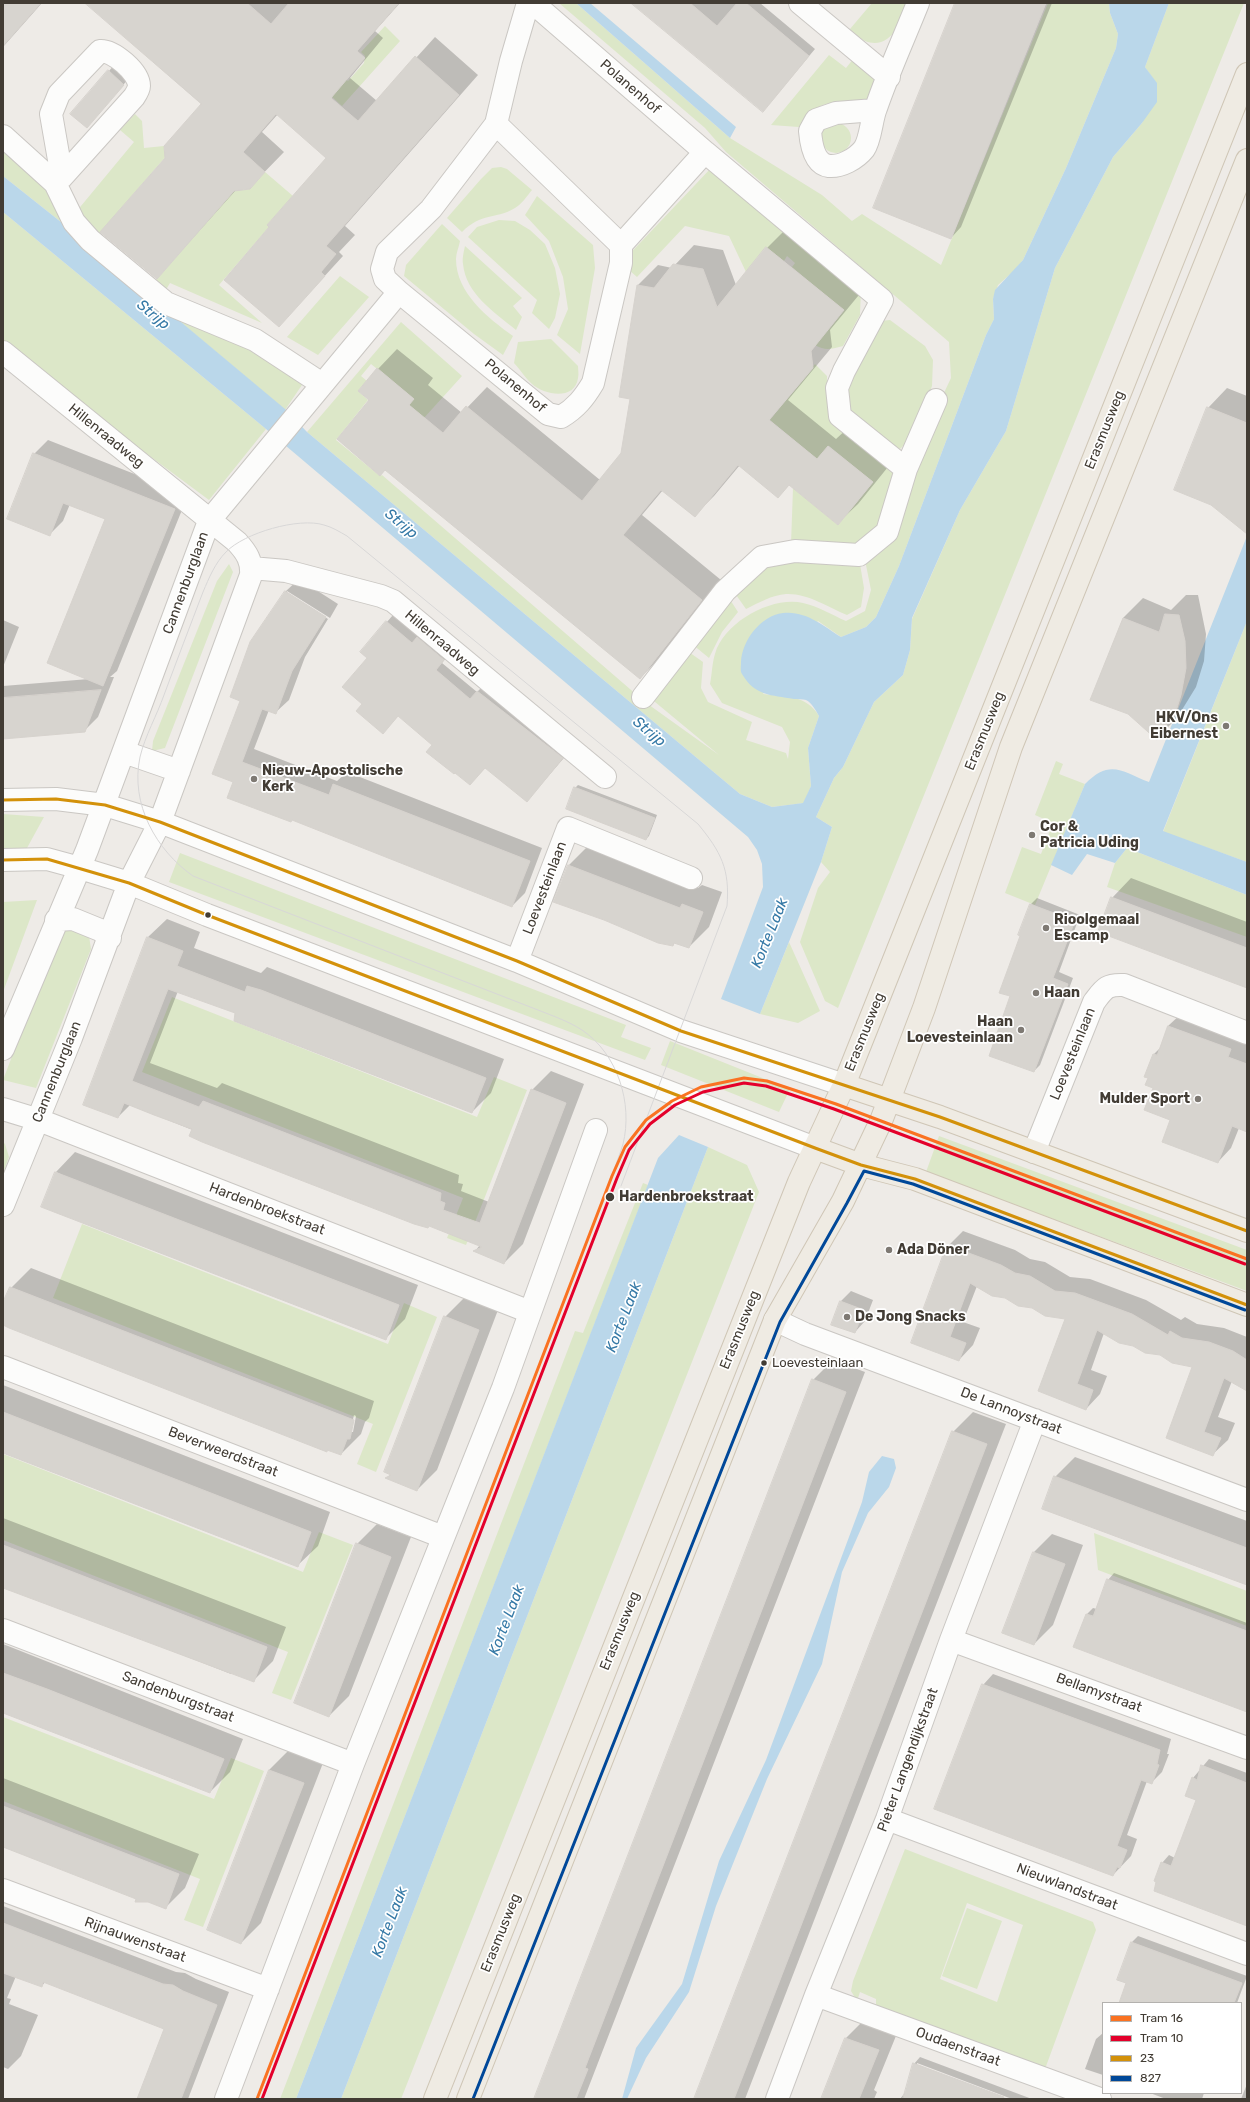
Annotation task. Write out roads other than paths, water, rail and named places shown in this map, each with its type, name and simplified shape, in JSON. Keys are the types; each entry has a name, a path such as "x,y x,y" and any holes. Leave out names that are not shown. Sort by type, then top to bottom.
{"main road":[{"name":"Erasmusweg","path":"435,2099 799,1182 844,1085 1247,74"},
{"name":"Erasmusweg","path":"468,2099 775,1320 836,1214 861,1165 889,1101 924,1008 1011,747 1247,160"},
{"path":"844,1085 940,1117 1247,1231"},
{"path":"815,1148 861,1165 915,1178 1247,1305"}],"street":[{"name":"Polanenhof","path":"528,3 511,61 496,124 432,209 387,252 382,269 385,279 548,414 561,417 574,410 593,383 621,263 622,245"},
{"name":"Polanenhof","path":"533,3 705,152 882,300 844,370 837,388 840,416 906,469"},
{"path":"800,3 889,77"},
{"path":"875,110 918,3"},
{"path":"58,180 134,97 139,86 136,76 116,55 107,50 100,51 59,94 51,114 58,180 74,222 90,240 166,303 255,340 322,384"},
{"path":"496,124 622,245 705,152"},
{"path":"3,136 58,180"},
{"path":"209,521 399,292"},
{"name":"Hillenraadweg","path":"3,352 209,521"},
{"path":"643,697 725,591 762,557 795,551 860,556 887,532 906,469 936,400"},
{"name":"Cannenburglaan","path":"3,1049 56,920 80,868 105,805 209,521 237,542 245,550 250,559 251,575 160,822 129,883 110,938 39,1120 3,1205"},
{"name":"Hillenraadweg","path":"251,568 286,571 381,596 393,601 605,777"},
{"path":"124,752 179,771"},
{"path":"3,800 56,799 105,805 160,822 517,961 681,1031 844,1085"},
{"name":"Loevesteinlaan","path":"517,961 568,828 691,878"},
{"path":"3,860 47,859 129,883 215,918 815,1148"},
{"path":"56,920 73,919 100,930 110,938"},
{"name":"Loevesteinlaan","path":"1034,1152 1094,1002 1106,987 1114,984 1124,985 1247,1033"},
{"name":"Hardenbroekstraat","path":"3,1109 39,1120 530,1312"},
{"path":"226,2099 352,1764 503,1388 596,1130"},
{"name":"De Lannoystraat","path":"775,1320 805,1334 1247,1500"},
{"name":"Beverweerdstraat","path":"3,1367 443,1537"},
{"name":"Pieter Langendijkstraat","path":"776,2099 887,1819 951,1640 1035,1420"},
{"name":"Sandenburgstraat","path":"3,1630 352,1764"},
{"name":"Bellamystraat","path":"951,1640 1247,1748"},
{"name":"Nieuwlandstraat","path":"887,1819 1247,1954"},
{"name":"Rijnauwenstraat","path":"3,1890 268,1989"},
{"name":"Oudaenstraat","path":"816,1995 1100,2099"}],"water":[{"path":"576,3 590,3 736,127 730,138"},
{"path":"1109,3 1169,3 1145,67 1157,83 1157,102 1142,123 1113,157 1055,268 1006,431 960,510 912,618 910,650 903,675 874,702 843,767 834,778 816,817 832,827 821,862 760,1014 721,999 763,887 762,864 757,850 748,837 266,429 3,212 3,176 71,230 285,409 307,432 740,794 772,807 803,803 811,786 808,748 819,716 812,705 806,700 771,695 758,691 752,687 741,672 742,654 745,646 749,638 760,624 775,615 783,613 807,616 841,637 866,627 876,617 899,566 986,335 994,319 993,299 995,290 1023,260 1066,168 1116,48 1118,34 1110,13"},
{"path":"1247,536 1247,621 1163,831 1247,862 1247,895 1127,848 1115,863 1087,854 1072,875 1051,865 1085,784 1094,776 1109,769 1124,771 1149,782"},
{"name":"Korte Laak","path":"679,1135 708,1147 341,2099 296,2099 658,1158"},
{"path":"882,1456 894,1459 896,1468 889,1487 868,1513 842,1572 822,1664 767,1779 716,1906 689,1992 646,2058 627,2099 622,2099 636,2048 682,1984 719,1861 766,1760 862,1502 869,1472"}],"tram line":[{"path":"612,1176 623,1144 626,1129 624,1097 620,1081 605,1052 595,1040 582,1030 555,1017 193,876 168,853 157,839 149,824 139,792 138,775 140,757 203,592 219,561 234,545 272,528 301,523 324,525 347,536 698,824 713,843 725,871 728,893 727,906 621,1186"},
{"name":"16","path":"257,2099 612,1176 625,1147 646,1120 672,1101 701,1087 744,1078 767,1081 836,1104 1247,1259"},
{"name":"10","path":"262,2099 617,1178 629,1150 650,1124 675,1105 703,1092 744,1083 766,1086 834,1109 1245,1264"}],"place":[{"name":"HKV/Ons Eibernest","path":"1226,726"},
{"name":"Nieuw-Apostolische Kerk","path":"254,779"},
{"name":"Cor & Patricia Uding","path":"1032,835"},
{"name":"Rioolgemaal Escamp","path":"1046,928"},
{"name":"Haan","path":"1036,993"},
{"name":"Haan Loevesteinlaan","path":"1021,1030"},
{"name":"Mulder Sport","path":"1198,1099"},
{"name":"Hardenbroekstraat","path":"610,1197"},
{"name":"Ada Döner","path":"889,1250"},
{"name":"De Jong Snacks","path":"847,1317"},
{"name":"Loevesteinlaan","path":"764,1363"}],"water label":[{"name":"Strijp","path":"153,315"},
{"name":"Strijp","path":"401,524"},
{"name":"Strijp","path":"649,732"}]}
